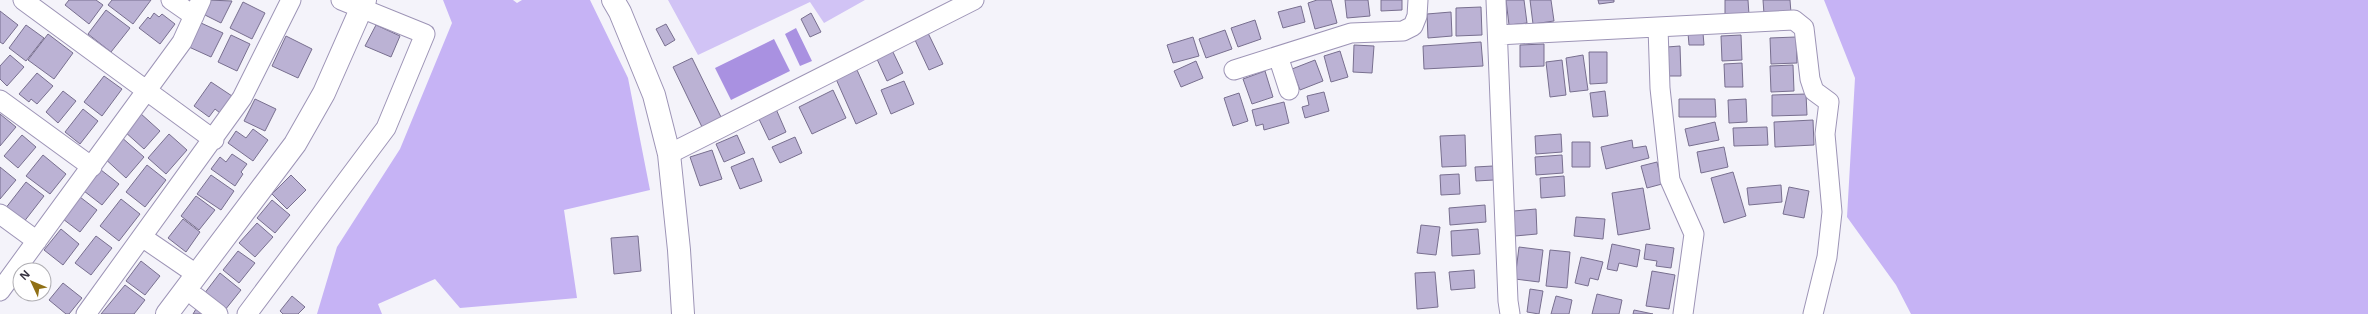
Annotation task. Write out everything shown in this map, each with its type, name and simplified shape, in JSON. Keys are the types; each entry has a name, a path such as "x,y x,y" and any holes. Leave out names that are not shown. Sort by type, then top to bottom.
{"street":[{"path":"23,0 214,140"},
{"path":"0,292 92,168 182,42 197,8 171,0"},
{"path":"86,314 214,140 242,98 291,0"},
{"path":"247,314 386,128 425,34 364,4 340,0"},
{"path":"613,0 620,12 654,95 669,154 679,250 683,314"},
{"path":"669,154 974,0"},
{"path":"1234,70 1351,33 1403,31 1413,26 1417,16 1418,0"},
{"path":"1496,0 1508,301 1510,314"},
{"path":"167,314 295,144 324,93 364,4"},
{"path":"1498,35 1794,20 1804,28 1810,79 1814,91 1829,102 1826,134 1832,212 1827,257 1813,314"},
{"path":"1658,27 1660,88 1670,180 1694,234 1682,314"},
{"path":"1278,56 1289,90"},
{"path":"0,100 92,168"},
{"path":"0,214 37,241"},
{"path":"142,237 196,274"},
{"path":"196,297 218,314"}],"shaded area":[{"path":"443,0 513,0 517,3 522,0 590,0 628,78 650,190 564,210 577,298 460,308 435,279 378,304 382,314 317,314 337,247 400,149 452,23"},
{"path":"668,0 865,0 824,23 810,2 698,55"},
{"path":"1824,0 2368,0 2368,314 1911,314 1896,285 1847,217 1855,78"},
{"path":"796,28 812,61 800,66 785,34"},
{"path":"774,39 790,71 731,100 715,68"}],"building":[{"path":"69,0 96,0 103,5 89,24 65,5"},
{"path":"112,0 151,0 133,24 108,5"},
{"path":"208,0 232,1 221,23 201,13"},
{"path":"1317,0 1331,0 1337,23 1315,29 1308,3"},
{"path":"1345,0 1368,0 1370,16 1347,18"},
{"path":"1381,0 1402,0 1402,10 1381,11"},
{"path":"1506,0 1524,0 1527,23 1509,25"},
{"path":"1530,0 1551,0 1554,21 1533,24"},
{"path":"1598,0 1614,0 1614,2 1599,4"},
{"path":"1725,0 1748,0 1749,15 1725,16"},
{"path":"1763,0 1790,0 1791,13 1764,14"},
{"path":"243,2 265,13 252,39 230,28"},
{"path":"1301,6 1305,22 1283,28 1278,12"},
{"path":"1481,7 1482,35 1456,36 1456,8"},
{"path":"106,10 130,28 111,52 88,34"},
{"path":"0,11 18,25 3,44 0,42"},
{"path":"1451,12 1452,36 1428,38 1427,14"},
{"path":"154,13 159,17 162,14 175,24 160,44 139,28 148,17 150,19"},
{"path":"811,13 821,32 810,37 801,19"},
{"path":"1255,20 1261,39 1238,47 1231,28"},
{"path":"201,23 223,33 211,57 189,47"},
{"path":"666,24 675,40 665,46 656,29"},
{"path":"26,25 44,38 26,61 9,48"},
{"path":"376,25 400,36 391,57 365,46"},
{"path":"1225,30 1232,49 1206,58 1199,39"},
{"path":"928,33 943,64 929,70 915,40"},
{"path":"1688,33 1703,33 1704,45 1689,45"},
{"path":"48,34 73,53 54,79 28,60"},
{"path":"231,35 250,44 237,71 218,62"},
{"path":"1741,35 1742,60 1722,61 1721,36"},
{"path":"286,36 312,49 298,78 272,66"},
{"path":"1193,37 1199,56 1173,63 1167,45"},
{"path":"1796,37 1797,63 1771,64 1770,38"},
{"path":"1481,42 1483,66 1424,69 1423,46"},
{"path":"1544,44 1544,66 1520,67 1520,45"},
{"path":"1354,45 1374,46 1372,73 1353,72"},
{"path":"1680,46 1681,76 1668,76 1667,47"},
{"path":"892,50 903,73 887,81 876,57"},
{"path":"1340,51 1348,77 1331,82 1324,56"},
{"path":"1589,52 1607,52 1607,83 1590,84"},
{"path":"10,55 24,67 7,86 0,79 0,66"},
{"path":"1583,55 1588,90 1570,92 1566,58"},
{"path":"692,58 721,117 702,127 673,67"},
{"path":"1315,60 1323,81 1300,90 1292,69"},
{"path":"1562,60 1566,95 1550,97 1546,62"},
{"path":"1196,61 1203,78 1181,87 1174,71"},
{"path":"1742,63 1743,87 1725,87 1724,64"},
{"path":"1793,65 1794,91 1771,92 1770,66"},
{"path":"857,70 877,114 856,124 836,79"},
{"path":"1265,71 1273,97 1252,104 1243,79"},
{"path":"37,73 53,86 37,104 31,99 29,102 19,94"},
{"path":"104,76 122,89 102,116 84,102"},
{"path":"904,81 914,104 891,114 881,90"},
{"path":"211,82 232,96 220,113 215,109 209,117 194,106"},
{"path":"833,90 846,118 812,134 799,107"},
{"path":"63,91 76,101 58,123 46,112"},
{"path":"1605,91 1608,116 1593,117 1590,93"},
{"path":"1324,92 1329,111 1305,118 1302,107 1309,105 1307,96"},
{"path":"1239,93 1248,121 1233,126 1224,98"},
{"path":"1806,94 1807,115 1772,116 1772,95"},
{"path":"255,99 276,109 265,131 244,121"},
{"path":"1679,99 1715,99 1716,117 1679,117"},
{"path":"1746,99 1747,122 1729,123 1728,100"},
{"path":"1284,102 1289,123 1264,130 1263,124 1256,126 1252,110"},
{"path":"83,109 98,121 80,144 65,132"},
{"path":"776,109 786,132 769,140 758,117"},
{"path":"140,113 160,131 144,149 124,131"},
{"path":"0,114 16,127 0,146"},
{"path":"1813,120 1814,145 1775,147 1774,122"},
{"path":"1715,122 1719,140 1689,146 1685,129"},
{"path":"1767,127 1768,145 1734,146 1733,128"},
{"path":"253,129 268,140 253,161 228,143 236,131 246,138"},
{"path":"169,134 187,150 166,174 148,158"},
{"path":"1561,134 1562,152 1536,154 1535,136"},
{"path":"22,135 36,147 18,168 4,156"},
{"path":"737,135 745,153 724,162 716,144"},
{"path":"1465,135 1466,166 1442,167 1440,136"},
{"path":"120,136 144,157 126,178 102,156"},
{"path":"795,137 802,153 780,163 772,147"},
{"path":"1632,140 1633,148 1646,146 1649,158 1606,169 1601,147"},
{"path":"1572,142 1590,142 1590,167 1572,167"},
{"path":"1724,147 1728,167 1701,173 1697,152"},
{"path":"712,150 722,179 700,186 690,157"},
{"path":"232,154 247,164 241,172 243,174 235,186 211,169 220,157 226,162"},
{"path":"43,155 66,174 50,194 26,176"},
{"path":"1562,155 1563,173 1536,175 1535,157"},
{"path":"753,158 762,181 740,189 731,167"},
{"path":"1657,162 1662,184 1647,188 1641,166"},
{"path":"147,165 166,180 145,207 126,192"},
{"path":"1493,166 1494,180 1476,181 1475,167"},
{"path":"0,167 16,180 0,199"},
{"path":"101,170 119,184 102,205 84,191"},
{"path":"1733,172 1746,216 1724,223 1711,178"},
{"path":"1459,174 1460,194 1441,195 1440,175"},
{"path":"211,175 234,191 221,210 197,194"},
{"path":"291,175 306,190 287,209 272,194"},
{"path":"1564,176 1565,196 1541,198 1540,178"},
{"path":"26,182 44,196 23,223 5,209"},
{"path":"1781,185 1782,202 1749,205 1747,188"},
{"path":"1789,187 1809,191 1804,218 1783,214"},
{"path":"1643,188 1650,229 1618,235 1612,193"},
{"path":"196,196 215,210 199,230 181,216"},
{"path":"80,197 97,210 80,232 63,219"},
{"path":"121,199 140,214 119,241 100,226"},
{"path":"272,200 290,215 275,233 257,218"},
{"path":"1485,205 1486,222 1450,225 1449,208"},
{"path":"1536,209 1537,234 1515,236 1514,211"},
{"path":"1576,217 1605,219 1603,239 1574,236"},
{"path":"183,219 200,232 186,252 168,238"},
{"path":"257,223 273,237 255,257 239,243"},
{"path":"1421,225 1440,227 1436,255 1417,253"},
{"path":"61,229 79,244 63,265 44,250"},
{"path":"1478,229 1480,254 1452,256 1451,231"},
{"path":"96,236 112,248 91,275 75,263"},
{"path":"638,236 641,271 614,274 611,238"},
{"path":"1612,244 1640,250 1637,267 1619,263 1617,271 1607,269"},
{"path":"1646,244 1674,248 1671,268 1656,266 1657,261 1644,259"},
{"path":"1519,247 1543,250 1539,282 1515,279"},
{"path":"1550,250 1570,252 1567,288 1546,286"},
{"path":"238,251 255,263 239,283 223,270"},
{"path":"1581,257 1603,262 1598,280 1590,278 1588,286 1575,283"},
{"path":"141,261 160,276 145,295 126,281"},
{"path":"1474,270 1475,288 1451,290 1449,272"},
{"path":"1652,271 1675,275 1669,309 1646,306"},
{"path":"1435,272 1438,307 1417,309 1415,273"},
{"path":"220,273 241,290 225,310 204,294"},
{"path":"63,283 82,298 69,314 66,314 51,302 52,296"},
{"path":"125,285 145,300 134,314 101,314"},
{"path":"1530,289 1543,291 1539,314 1527,312"},
{"path":"1597,294 1622,300 1619,314 1592,314"},
{"path":"292,296 305,307 298,314 283,314 280,311"},
{"path":"1556,296 1572,300 1569,314 1551,314"},
{"path":"196,309 203,314 193,314"},
{"path":"1634,310 1653,314 1633,314"}]}
